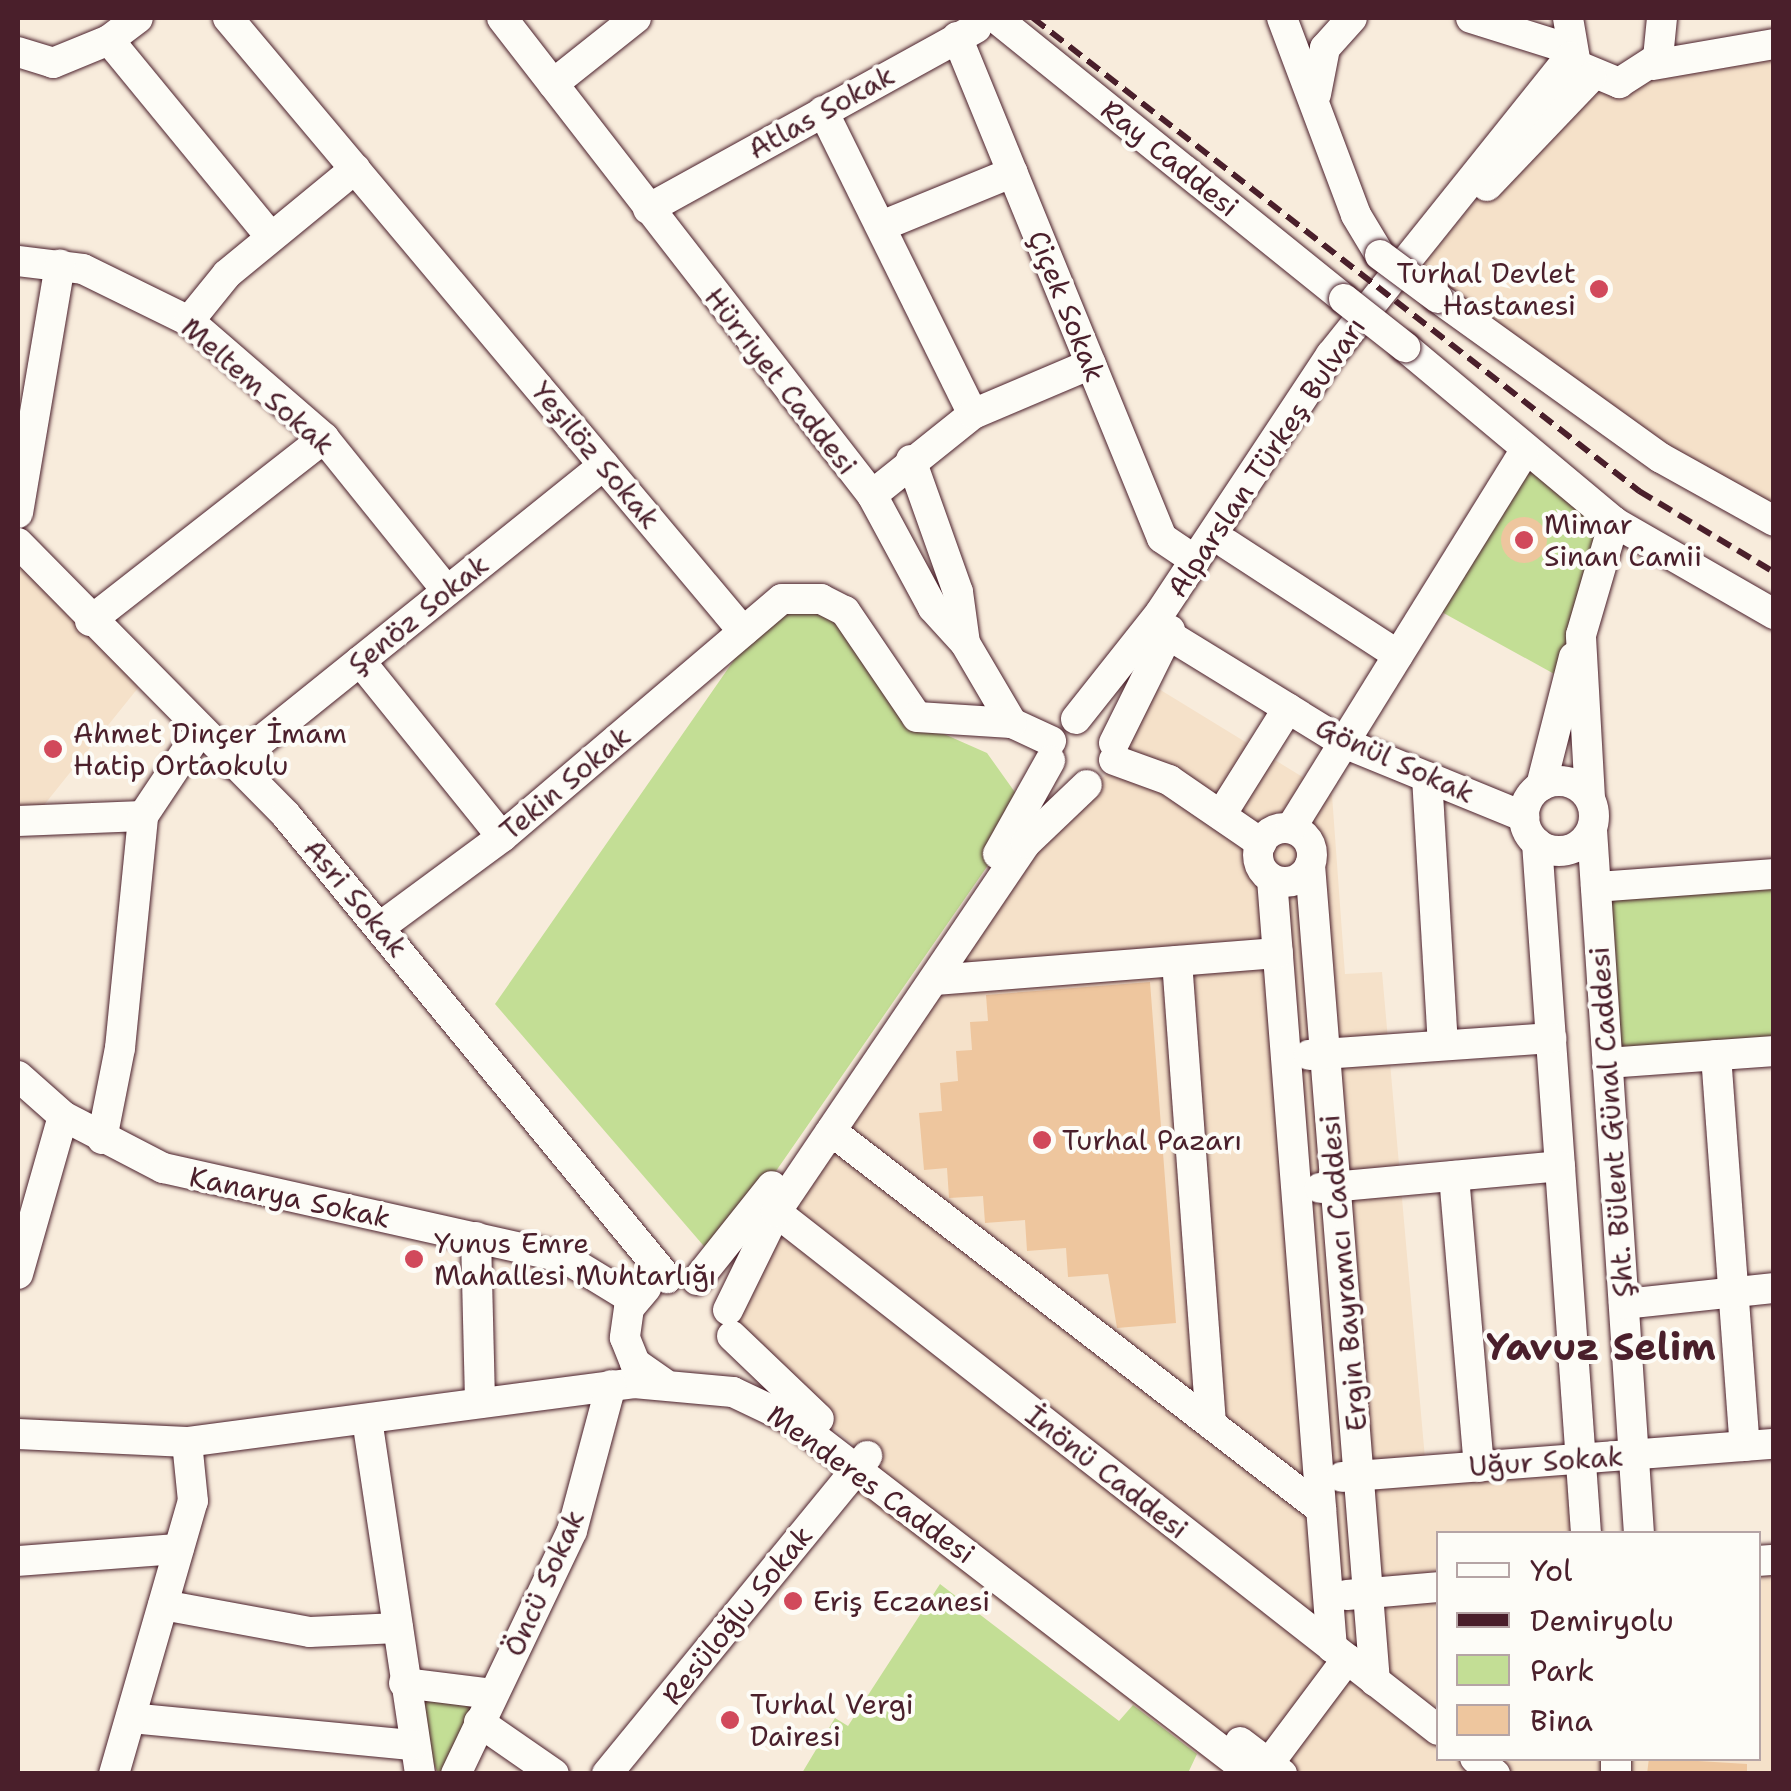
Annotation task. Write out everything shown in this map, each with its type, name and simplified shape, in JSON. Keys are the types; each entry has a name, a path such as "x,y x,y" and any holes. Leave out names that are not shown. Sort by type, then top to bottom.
{"street":[{"path":"18,52 53,63 109,40 138,18"},
{"name":"Yeşilöz Sokak","path":"228,18 744,631"},
{"name":"Hürriyet Caddesi","path":"502,18 872,495 934,608 965,643 1012,723"},
{"path":"553,84 636,18"},
{"name":"Atlas Sokak","path":"648,209 996,18"},
{"name":"Ray Caddesi","path":"996,18 1405,347 1524,452 1614,522 1774,614"},
{"path":"1282,18 1317,102 1356,215 1380,255 1661,458 1774,522"},
{"path":"1317,102 1325,48 1352,18"},
{"path":"1472,18 1574,50 1629,82 1653,66 1774,44"},
{"path":"1653,66 1664,40 1662,18"},
{"name":"Çiçek Sokak","path":"958,36 1162,538 1195,560"},
{"path":"109,40 270,237"},
{"name":"Alparslan Türkeş Bulvarı","path":"1114,752 1168,634 1411,279 1510,159 1574,50"},
{"name":"Alparslan Türkeş Bulvarı","path":"1076,719 1195,560 1332,355 1574,50"},
{"path":"823,111 884,225 973,414"},
{"path":"189,321 270,237 355,169"},
{"path":"884,225 1013,172"},
{"name":"Meltem Sokak","path":"18,260 60,265 104,277 189,321 324,438 446,591"},
{"path":"18,514 26,502 60,265"},
{"path":"872,495 973,414 1091,364"},
{"path":"90,621 324,438"},
{"path":"1261,843 1291,828 1524,452"},
{"path":"912,460 958,592 965,643"},
{"name":"Şenöz Sokak","path":"232,764 604,466"},
{"path":"1581,635 1592,830 1571,850 1530,830 1581,635 1614,522"},
{"name":"Asri Sokak","path":"18,543 199,732 286,815 616,1217 682,1279"},
{"path":"1227,544 1398,655"},
{"path":"744,631 782,599 832,602 850,617 918,716 1012,723 1051,751 1066,781 1087,785"},
{"name":"Tekin Sokak","path":"380,927 502,836 744,631"},
{"name":"Gönül Sokak","path":"1168,634 1344,742 1427,777 1530,830"},
{"path":"360,660 502,836"},
{"path":"1220,815 1288,708"},
{"path":"1114,752 1087,785 1026,844 776,1212 714,1371 676,1384 641,1370 627,1348 634,1300 682,1279 805,1138 1012,833 1051,751 1076,719 1102,726 1114,752 1169,780 1261,843"},
{"path":"102,1140 120,1048 143,816 199,732"},
{"path":"1427,777 1444,1046"},
{"path":"1540,786 1568,782 1590,798"},
{"path":"18,821 143,816"},
{"path":"1261,843 1260,863 1272,879 1295,881 1310,865 1309,841 1291,828"},
{"name":"Şht. Bülent Günal Caddesi","path":"1530,830 1550,1038 1586,1531"},
{"name":"Şht. Bülent Günal Caddesi","path":"1592,830 1639,1531"},
{"name":"Ergin Bayramcı Caddesi","path":"1310,865 1375,1681"},
{"path":"1596,888 1774,874"},
{"name":"Ergin Bayramcı Caddesi","path":"1272,879 1328,1596 1340,1654"},
{"path":"934,980 1278,953"},
{"path":"1176,961 1211,1424"},
{"path":"1286,1056 1550,1038"},
{"path":"1608,1063 1774,1051"},
{"path":"1716,1055 1734,1292 1759,1445"},
{"name":"Kanarya Sokak","path":"18,1076 62,1116 102,1140 199,1180 574,1260 634,1300"},
{"path":"18,1274 62,1116"},
{"path":"830,1132 1211,1424 1320,1494"},
{"path":"1297,1190 1560,1166"},
{"path":"1454,1176 1479,1466"},
{"name":"İnönü Caddesi","path":"776,1212 1436,1728"},
{"path":"574,1260 606,1250 616,1217"},
{"path":"476,1237 480,1403"},
{"path":"682,1279 730,1323"},
{"path":"1624,1304 1774,1288"},
{"name":"Menderes Caddesi","path":"730,1323 757,1368 862,1462 1266,1771"},
{"name":"Menderes Caddesi","path":"542,1393 627,1348"},
{"name":"Menderes Caddesi","path":"18,1434 187,1442 542,1393 611,1385 676,1384 761,1403 862,1462"},
{"name":"Öncü Sokak","path":"456,1774 572,1531 611,1385"},
{"path":"130,1718 416,1759 368,1419"},
{"path":"114,1774 193,1501 187,1442"},
{"name":"Uğur Sokak","path":"1320,1494 1359,1476 1759,1445"},
{"name":"Resüloğlu Sokak","path":"607,1774 862,1462"},
{"path":"18,1561 179,1549"},
{"path":"1328,1596 1436,1587"},
{"path":"163,1605 310,1632 398,1628"},
{"path":"1266,1771 1340,1654"},
{"path":"404,1683 486,1708 554,1774"}],"shaded area":[{"name":"Turhal Devlet Hastanesi","path":"1773,44 1773,521 1411,279 1510,159 1591,77"},
{"name":"Ahmet Dinçer İmam Hatip Ortaokulu","path":"18,543 146,678 32,820 18,821"},
{"path":"1141,678 1332,795 1345,974 1382,972 1426,1470 1581,1459 1586,1531 1436,1531 1436,1761 1761,1761 1761,1561 1773,1560 1773,1773 1223,1773 844,1484 867,1455 757,1368 728,1305 1026,843 1108,773"}],"green space":[{"path":"1524,452 1614,522 1567,681 1429,605"},
{"path":"820,607 944,734 987,753 1027,809 715,1259 495,1004 750,637 774,612"},
{"path":"1596,874 1773,874 1773,1051 1596,1051"},
{"path":"940,1584 1119,1721 1133,1705 1197,1754 1188,1773 802,1773 835,1718 848,1726"},
{"path":"421,1692 474,1701 446,1773 438,1773 431,1757"}],"building":[{"name":"Mimar Sinan Camii","path":"1524,517 1540,524 1547,540 1540,556 1524,563 1508,556 1501,540 1508,524"},
{"name":"Turhal Pazarı","path":"1150,982 1176,1323 1117,1328 1108,1274 1068,1277 1066,1248 1027,1251 1025,1220 985,1223 983,1196 949,1198 947,1168 924,1170 919,1113 942,1111 940,1083 958,1081 956,1051 972,1050 970,1022 988,1021 986,995"},
{"path":"1649,1761 1747,1764 1747,1774 1647,1774"}],"railway":[{"path":"1033,18 1639,491 1774,572"}],"place":[{"name":"Turhal Devlet Hastanesi","path":"1599,289"},
{"name":"Mimar Sinan Camii","path":"1524,540"},
{"name":"Ahmet Dinçer İmam Hatip Ortaokulu","path":"53,749"},
{"name":"Turhal Pazarı","path":"1042,1140"},
{"name":"Yunus Emre Mahallesi Muhtarlığı","path":"414,1259"},
{"name":"Eriş Eczanesi","path":"793,1601"},
{"name":"Turhal Vergi Dairesi","path":"730,1720"}],"district":[{"name":"Yavuz Selim","path":"1601,1347"}]}
